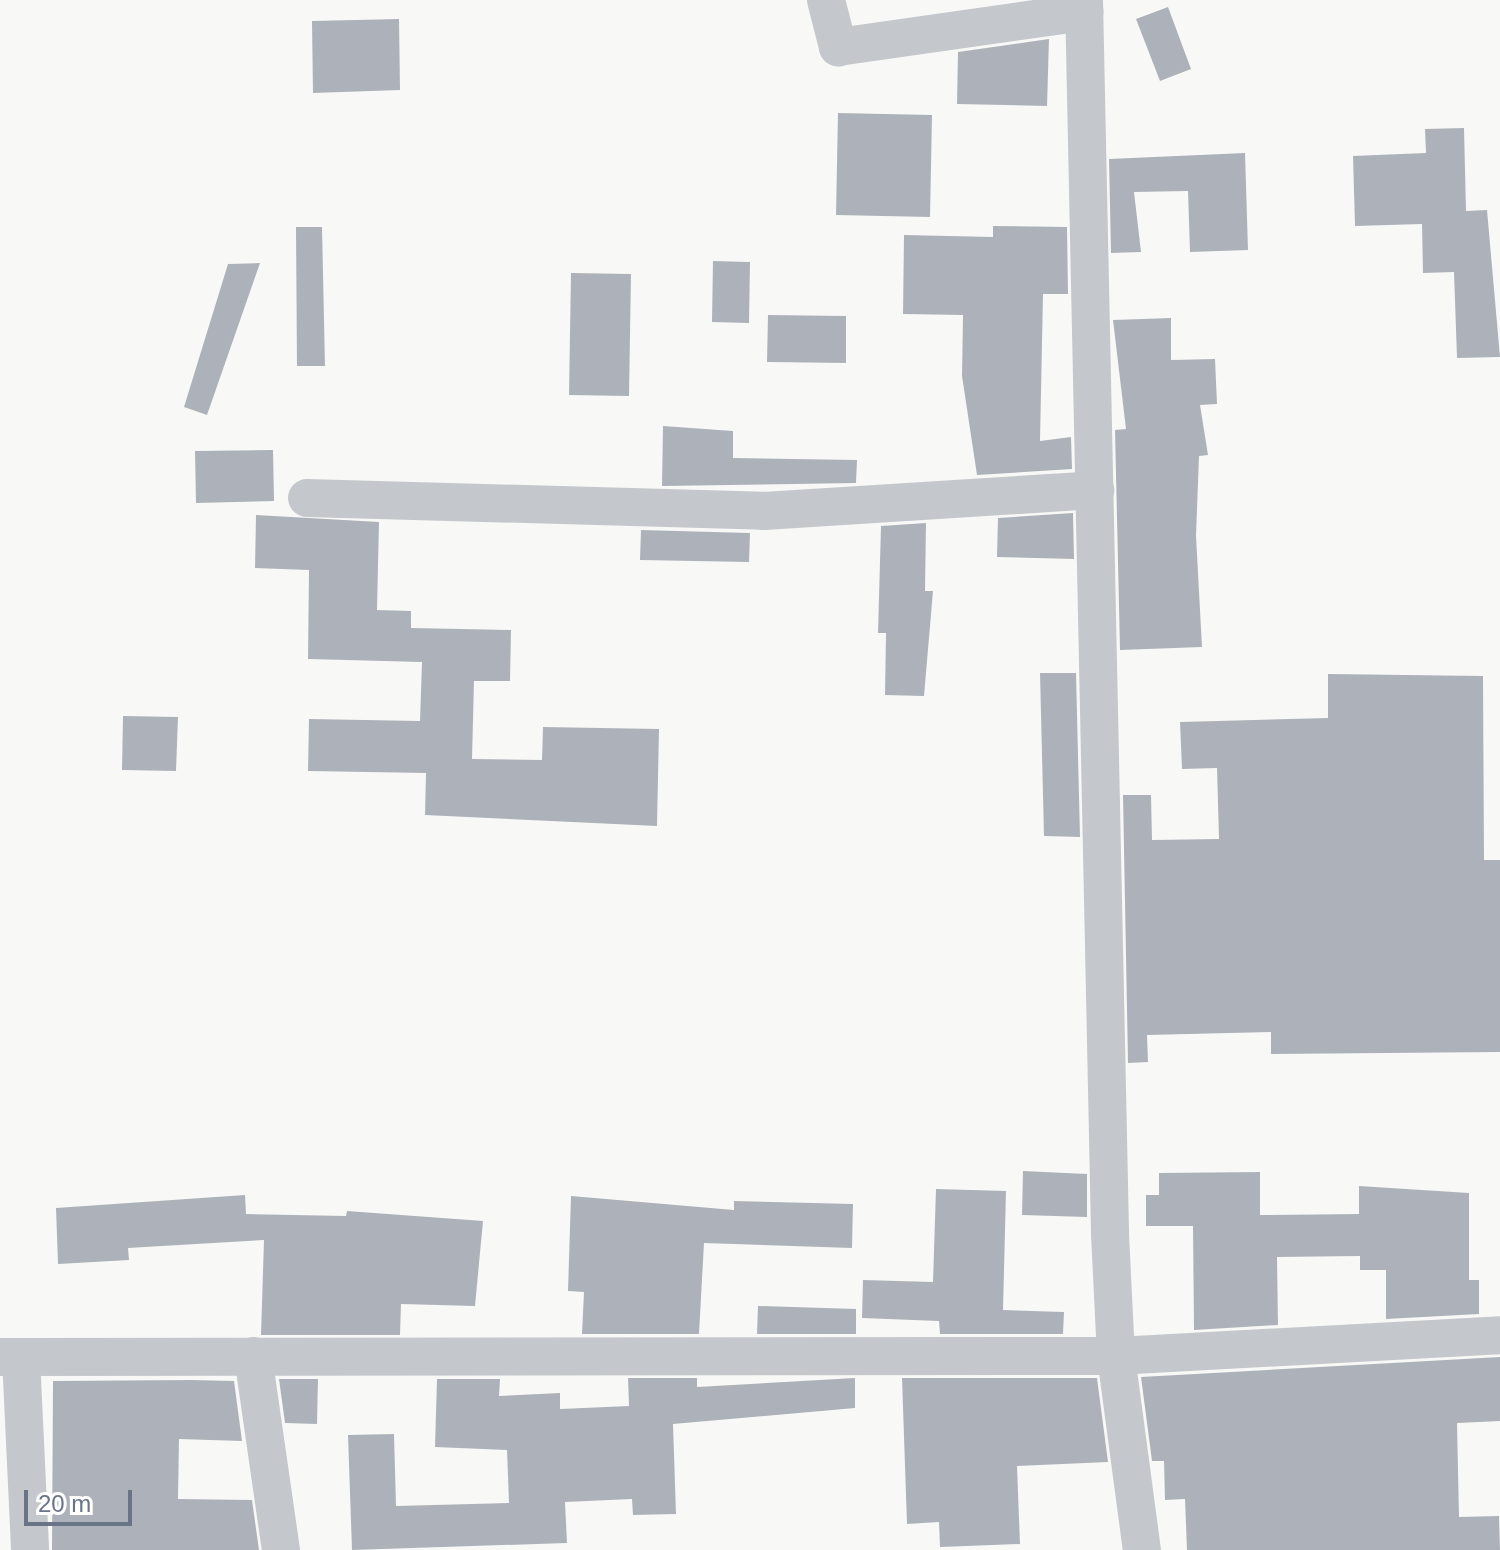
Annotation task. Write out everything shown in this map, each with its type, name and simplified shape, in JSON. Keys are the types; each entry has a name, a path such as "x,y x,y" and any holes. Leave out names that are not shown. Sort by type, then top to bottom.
{"street":[{"path":"826,0 838,47 1084,6 1116,1356 1142,1550"},
{"path":"307,498 764,511 1095,490"},
{"path":"30,1550 10,1357 1116,1356 1500,1335"},
{"path":"253,1356 281,1550"}],"building":[{"path":"1168,7 1191,69 1160,81 1136,19"},
{"path":"399,19 400,90 313,93 312,21"},
{"path":"1049,39 1047,106 957,104 958,52"},
{"path":"838,113 932,115 930,217 836,215"},
{"path":"1464,128 1466,211 1487,210 1500,357 1457,358 1454,272 1423,273 1422,224 1355,226 1353,156 1426,153 1425,129"},
{"path":"1245,153 1248,250 1190,252 1188,191 1134,192 1141,252 1111,253 1109,159"},
{"path":"993,226 1067,227 1068,294 1043,294 1040,441 1071,437 1072,469 977,475 962,376 963,315 903,314 904,235 993,237"},
{"path":"296,227 322,227 325,366 297,366"},
{"path":"713,261 750,262 749,323 712,322"},
{"path":"260,263 207,415 184,407 228,264"},
{"path":"571,273 631,274 629,396 569,395"},
{"path":"768,315 846,316 846,363 767,362"},
{"path":"1171,318 1171,360 1215,359 1217,404 1200,405 1208,455 1199,456 1196,536 1202,647 1120,650 1115,430 1126,429 1113,320"},
{"path":"663,426 733,431 733,458 857,460 856,483 662,486"},
{"path":"273,450 274,501 196,503 195,451"},
{"path":"1073,513 1074,559 997,557 998,518"},
{"path":"256,515 379,522 377,610 411,611 411,628 511,630 510,681 474,681 472,759 542,760 543,727 659,729 657,826 425,815 426,773 308,771 309,719 420,721 422,662 308,659 309,570 255,568"},
{"path":"926,523 925,591 933,591 924,696 885,695 886,633 878,633 881,526"},
{"path":"641,530 750,533 749,562 640,560"},
{"path":"1040,673 1076,673 1080,837 1044,836"},
{"path":"1328,674 1483,676 1484,860 1500,860 1500,1052 1271,1054 1271,1032 1147,1035 1148,1062 1128,1063 1123,795 1151,795 1152,840 1219,839 1217,768 1182,769 1180,722 1328,718"},
{"path":"123,716 178,717 176,771 122,770"},
{"path":"1023,1171 1087,1174 1087,1217 1022,1215"},
{"path":"1260,1172 1260,1215 1359,1214 1359,1186 1469,1193 1469,1280 1479,1280 1479,1314 1386,1319 1386,1270 1360,1270 1360,1256 1277,1257 1278,1325 1194,1330 1193,1226 1146,1226 1146,1195 1159,1195 1159,1173"},
{"path":"936,1189 1006,1191 1003,1310 1064,1312 1063,1334 940,1334 939,1321 862,1318 863,1280 933,1282"},
{"path":"245,1195 246,1214 346,1216 347,1211 483,1221 475,1306 401,1304 400,1335 261,1335 264,1240 128,1248 129,1260 58,1264 56,1208"},
{"path":"571,1196 734,1210 734,1201 853,1204 852,1248 704,1243 699,1334 582,1334 584,1292 568,1291"},
{"path":"758,1306 856,1309 856,1334 757,1334"},
{"path":"1500,1357 1500,1421 1457,1423 1459,1517 1499,1516 1500,1550 1187,1550 1185,1499 1165,1500 1164,1461 1152,1461 1141,1377"},
{"path":"628,1378 697,1378 697,1387 855,1378 855,1408 673,1424 676,1514 633,1515 632,1499 565,1502 567,1543 352,1550 348,1435 394,1434 396,1506 509,1503 507,1450 435,1447 437,1379 500,1379 499,1396 560,1393 560,1409 629,1406"},
{"path":"902,1378 1097,1378 1108,1462 1017,1466 1020,1544 940,1547 939,1522 907,1524"},
{"path":"279,1379 318,1379 317,1424 285,1423"},
{"path":"53,1381 234,1381 242,1441 179,1439 178,1499 252,1500 259,1550 52,1550"}]}
